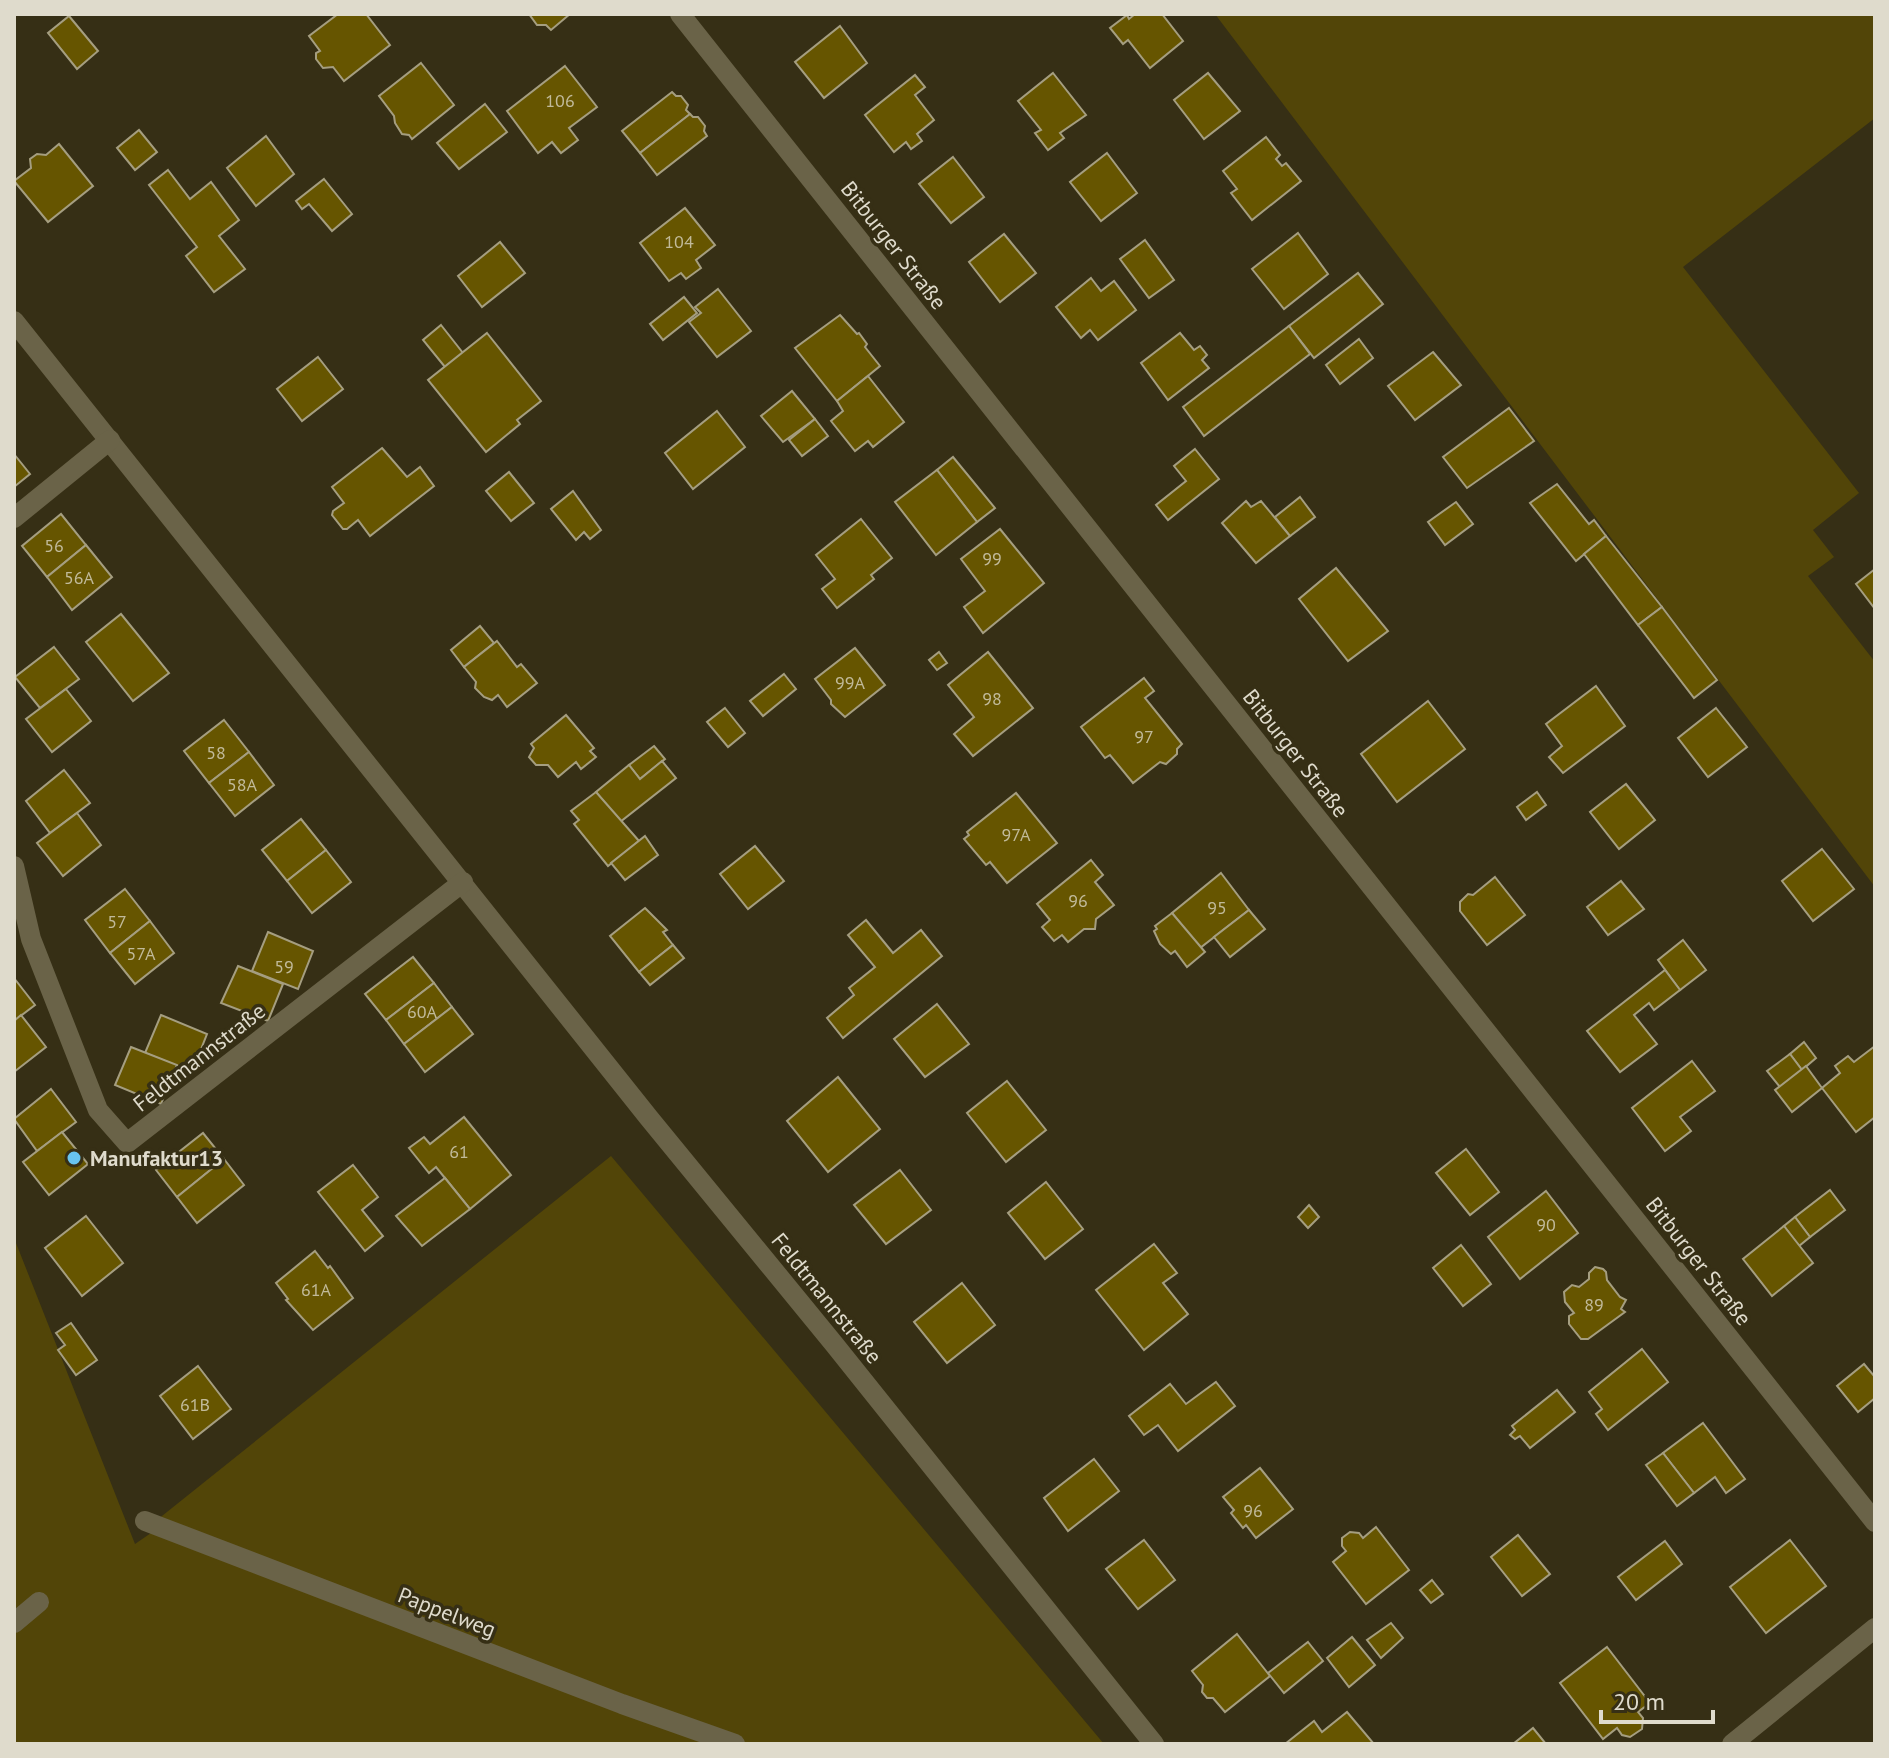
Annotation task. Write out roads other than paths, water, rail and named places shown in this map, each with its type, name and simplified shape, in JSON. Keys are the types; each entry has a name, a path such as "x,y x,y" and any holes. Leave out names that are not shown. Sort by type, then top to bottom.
{"street":[{"name":"Bitburger Straße","path":"680,14 1875,1522"},
{"name":"Feldtmannstraße","path":"14,321 639,1106 1154,1744"},
{"path":"14,518 110,440"},
{"name":"Feldtmannstraße","path":"14,866 31,939 98,1110 127,1143 463,882"},
{"name":"Pappelweg","path":"145,1521 622,1704 735,1744"},
{"path":"14,1623 39,1602"},
{"path":"1732,1744 1875,1628"}],"place":[{"name":"Manufaktur13","path":"74,1158"}]}
